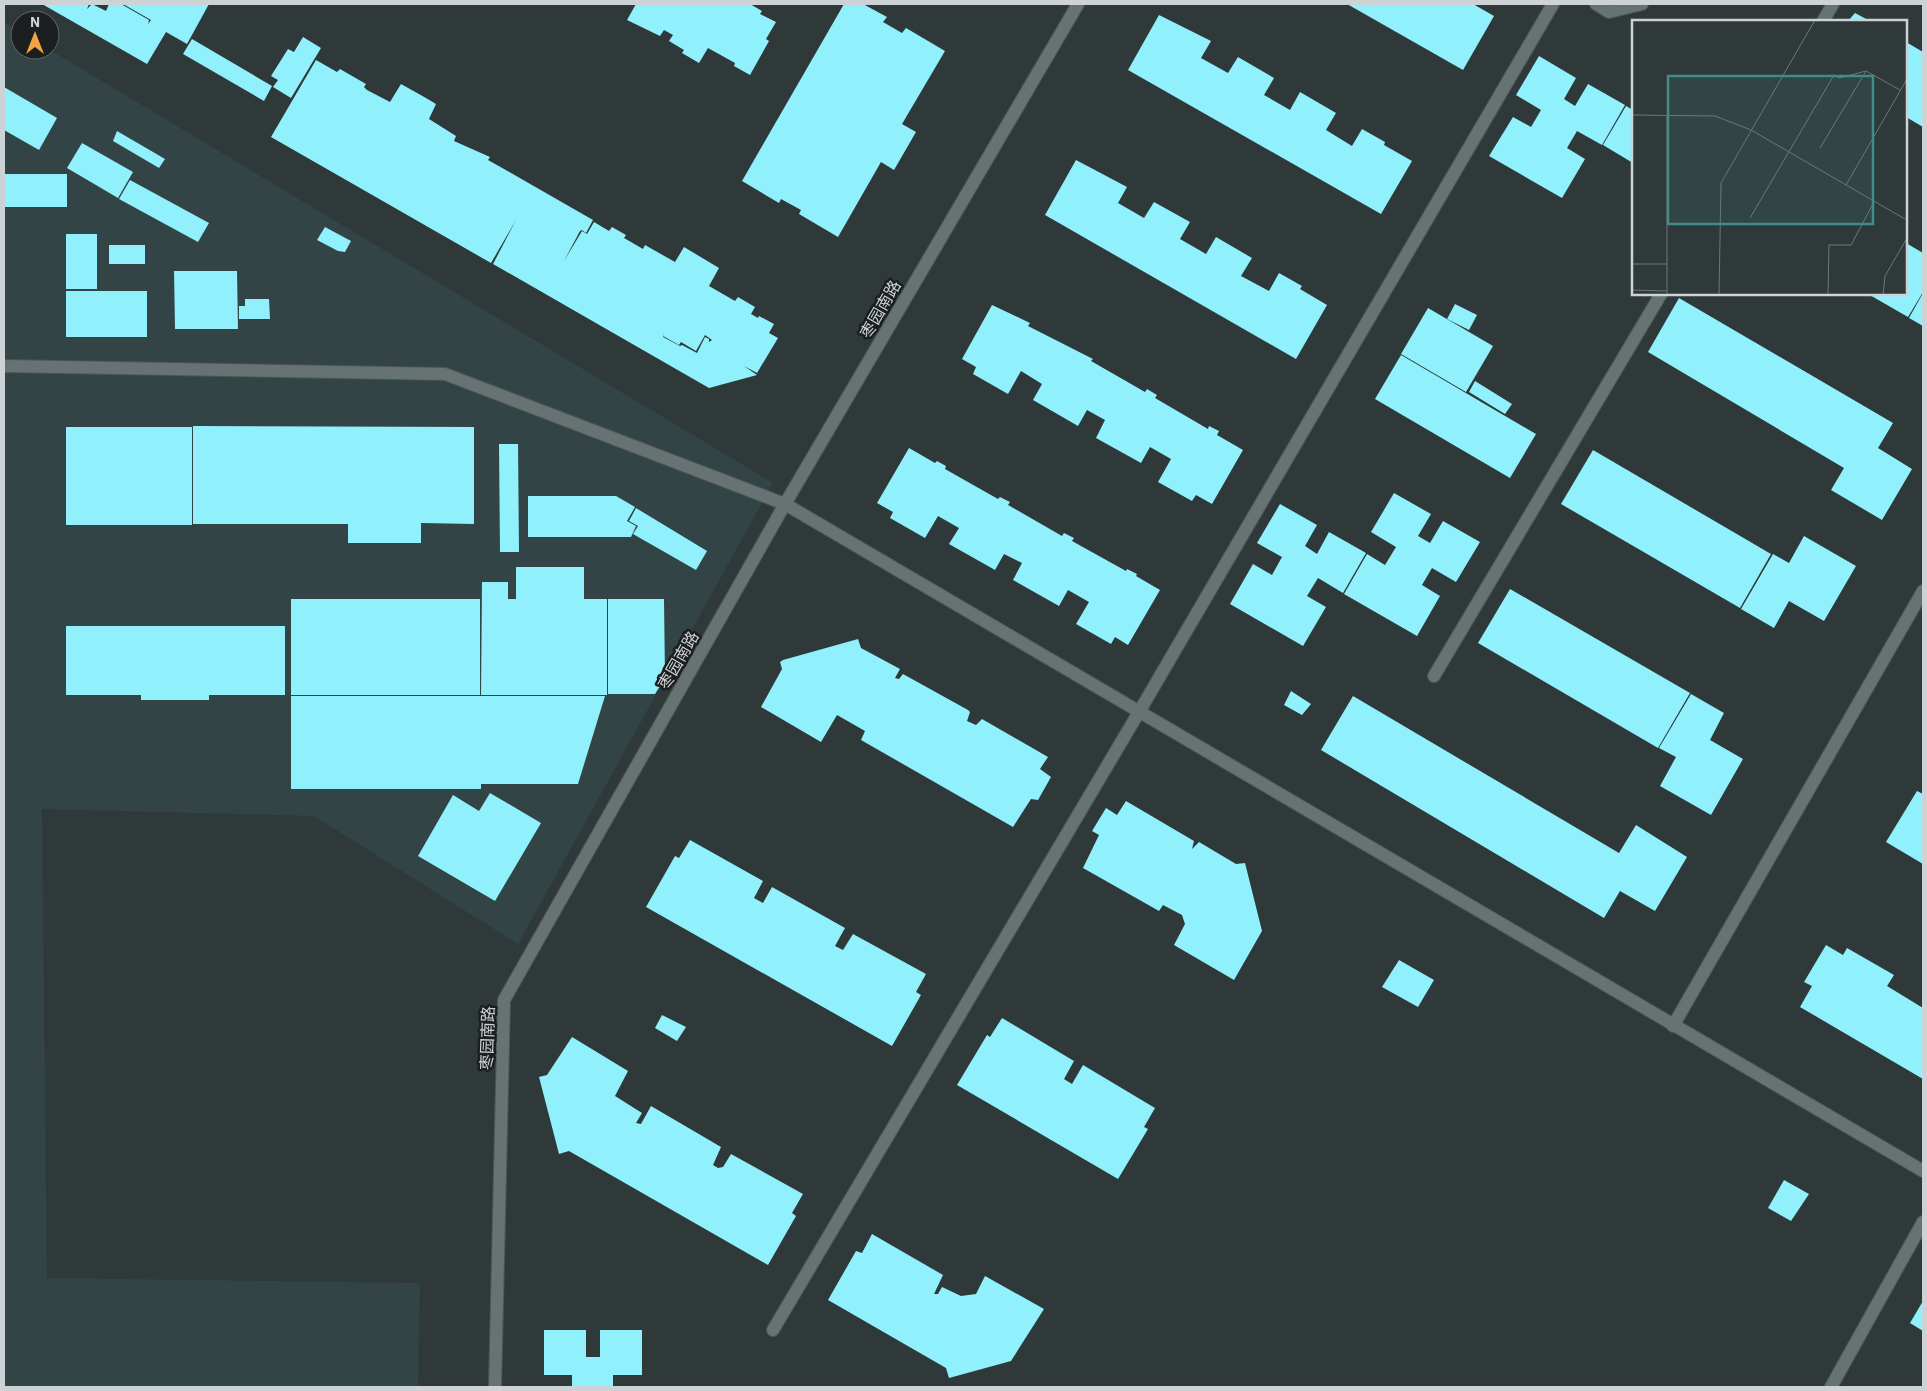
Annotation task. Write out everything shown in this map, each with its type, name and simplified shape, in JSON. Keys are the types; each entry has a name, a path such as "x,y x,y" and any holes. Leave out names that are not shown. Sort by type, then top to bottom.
{"street":[{"name":"枣园南路","path":"495,1387 504,1000 785,504 1078,4"},
{"path":"773,1330 1139,712 1553,4"},
{"path":"1596,4 1609,12 1642,4"},
{"path":"1824,20 1833,4"},
{"path":"1434,676 1660,295"},
{"path":"4,366 445,374 785,504 1923,1171"},
{"path":"1673,1026 1923,591"},
{"path":"1831,1387 1923,1222"}],"shaded area":[{"path":"4,22 10,26 10,60 60,60 60,56 773,483 518,944 314,816 42,809 47,1278 420,1283 418,1387 4,1387"}],"building":[{"path":"42,4 89,4 87,9 92,4 106,11 109,4 121,4 149,20 148,24 151,20 123,4 209,4 187,44 166,32 147,64 60,14 60,10 52,10"},
{"path":"636,4 750,4 762,11 760,14 776,22 766,39 769,41 750,75 734,66 735,63 708,48 699,63 682,53 684,50 669,41 673,35 664,30 660,36 627,20"},
{"path":"844,4 863,4 887,17 883,22 902,33 906,28 945,51 902,124 916,132 894,170 881,162 838,237 799,214 801,210 781,199 779,203 742,181"},
{"path":"1347,4 1473,4 1494,16 1463,70"},
{"path":"1855,13 1868,20 1849,20"},
{"path":"1159,15 1211,41 1201,58 1228,73 1238,57 1274,78 1264,95 1290,110 1300,92 1336,113 1326,130 1352,146 1362,129 1385,142 1384,145 1412,161 1381,214 1128,70"},
{"path":"303,37 321,48 291,98 273,87 278,80 271,76 288,49 294,52"},
{"path":"192,39 272,86 264,101 183,54"},
{"path":"1907,43 1923,52 1923,127 1907,118"},
{"path":"1539,56 1576,78 1564,99 1575,106 1588,84 1625,105 1602,145 1577,131 1567,148 1585,159 1562,198 1489,156 1513,117 1531,127 1541,110 1516,95"},
{"path":"316,60 337,72 340,69 366,84 364,87 367,90 390,102 401,84 436,104 429,119 456,136 454,141 490,157 488,160 593,220 586,233 582,230 580,231 564,261 582,231 587,234 594,222 609,231 612,227 626,235 624,238 643,249 645,245 675,262 684,247 719,268 709,286 735,301 738,297 755,307 751,314 774,324 769,333 778,338 757,373 744,366 757,375 709,388 493,264 516,220 491,263 271,137","holes":["705,335 712,340 709,342 709,339 705,337 697,353 682,345 680,346 663,336 679,345 681,342 696,351"]},
{"path":"4,87 57,118 39,150 4,130"},
{"path":"1626,106 1632,109 1632,162 1603,145"},
{"path":"117,131 165,159 159,168 113,141"},
{"path":"82,143 133,172 118,198 67,168"},
{"path":"1076,160 1127,187 1118,203 1144,218 1154,202 1190,222 1180,239 1206,254 1216,237 1252,258 1241,276 1269,291 1279,273 1302,286 1300,289 1327,305 1296,359 1045,215"},
{"path":"4,174 67,174 67,207 4,207"},
{"path":"130,180 209,223 198,242 119,199"},
{"path":"325,227 351,241 345,252 338,251 317,240"},
{"path":"66,234 97,234 97,289 66,289"},
{"path":"1907,244 1923,253 1923,292 1908,317 1870,295 1907,295"},
{"path":"109,245 145,245 145,264 109,264"},
{"path":"174,271 237,271 238,329 175,329"},
{"path":"66,291 147,291 147,337 66,337"},
{"path":"1923,293 1923,326 1909,318"},
{"path":"1679,298 1893,423 1878,448 1912,469 1882,520 1831,490 1844,468 1648,352"},
{"path":"245,299 269,299 270,319 239,319 239,306 245,306"},
{"path":"1455,304 1477,315 1469,330 1447,319"},
{"path":"992,305 1030,323 1028,326 1093,359 1091,361 1145,392 1147,389 1157,395 1155,398 1208,429 1209,426 1219,431 1217,435 1243,450 1212,504 1196,495 1192,501 1158,482 1171,459 1150,447 1141,463 1096,438 1105,420 1087,410 1078,426 1033,400 1042,384 1021,371 1008,394 973,374 976,367 962,359"},
{"path":"1428,308 1493,346 1466,392 1401,354"},
{"path":"1401,355 1536,434 1510,478 1375,399"},
{"path":"1475,381 1512,404 1505,414 1469,392"},
{"path":"193,426 474,427 474,524 421,523 421,543 348,543 348,524 193,524"},
{"path":"66,427 192,427 192,525 66,525"},
{"path":"499,444 518,444 519,552 500,552"},
{"path":"909,448 935,463 937,461 946,466 945,469 998,499 1000,497 1010,502 1008,505 1062,536 1064,533 1074,538 1072,541 1126,571 1127,569 1137,574 1136,576 1160,590 1128,645 1115,637 1111,644 1076,624 1089,602 1068,590 1059,606 1013,580 1022,563 1004,554 995,570 949,544 959,528 938,516 925,538 890,518 893,512 877,503"},
{"path":"1593,450 1771,554 1740,608 1561,504"},
{"path":"1394,493 1431,514 1418,536 1430,543 1443,521 1480,542 1456,582 1432,568 1422,585 1440,596 1417,636 1344,594 1367,554 1385,565 1396,547 1371,532"},
{"path":"528,496 616,496 635,507 627,521 636,526 631,537 528,537"},
{"path":"1280,504 1317,525 1305,546 1317,554 1329,532 1366,553 1343,593 1318,578 1307,596 1326,607 1303,646 1230,604 1253,564 1272,575 1282,557 1257,543"},
{"path":"636,508 707,551 696,570 633,534 638,526 629,521"},
{"path":"1804,536 1856,566 1824,621 1789,601 1774,628 1741,609 1773,554 1789,563"},
{"path":"516,567 584,567 584,599 607,599 607,695 481,695 482,582 508,582 508,599 516,599"},
{"path":"1510,589 1690,693 1658,748 1478,643"},
{"path":"291,599 480,599 480,695 291,695"},
{"path":"608,599 664,599 665,678 655,694 608,694"},
{"path":"66,626 285,626 285,695 209,695 209,700 141,700 141,695 66,695"},
{"path":"858,639 861,648 900,669 895,678 899,679 903,674 968,710 970,712 967,721 976,725 982,719 1048,757 1040,769 1051,777 1038,800 1031,799 1013,827 861,740 865,731 837,715 821,742 761,707 782,669 780,662"},
{"path":"1291,691 1311,704 1302,715 1284,705"},
{"path":"1691,694 1724,713 1710,740 1743,759 1711,815 1660,786 1676,757 1659,748"},
{"path":"291,696 605,696 578,784 481,784 481,789 291,789"},
{"path":"1353,696 1619,853 1636,825 1687,857 1655,911 1620,891 1604,918 1321,750"},
{"path":"1917,791 1923,794 1923,864 1886,842"},
{"path":"490,793 541,823 495,901 418,856 453,795 479,811"},
{"path":"1126,801 1194,841 1192,849 1199,842 1236,864 1245,863 1262,931 1234,980 1174,945 1185,924 1182,915 1163,905 1159,911 1083,868 1099,835 1092,831 1106,808 1117,815"},
{"path":"690,840 763,881 754,898 763,903 772,887 845,928 835,946 843,950 853,934 926,974 916,992 921,995 892,1046 646,907 675,856 679,858"},
{"path":"1826,945 1843,955 1847,948 1894,975 1887,986 1923,1008 1923,1079 1800,1007 1812,986 1804,982"},
{"path":"1399,960 1434,980 1418,1007 1382,987"},
{"path":"662,1015 686,1027 677,1041 655,1028"},
{"path":"1002,1018 1074,1061 1064,1079 1072,1084 1083,1065 1155,1108 1144,1127 1148,1129 1118,1179 957,1085 987,1035 990,1037"},
{"path":"572,1037 628,1071 615,1096 642,1113 636,1123 641,1124 651,1106 721,1147 713,1165 718,1168 723,1167 731,1154 803,1194 792,1213 796,1216 768,1265 569,1151 559,1154 539,1077 547,1075"},
{"path":"1784,1180 1809,1194 1791,1221 1768,1208"},
{"path":"872,1234 943,1275 934,1294 938,1294 942,1287 961,1296 976,1294 985,1276 1044,1309 1011,1361 949,1378 946,1368 828,1300 856,1251 862,1253"},
{"path":"1923,1301 1923,1331 1910,1323"},
{"path":"544,1330 586,1330 586,1357 600,1357 600,1330 642,1330 642,1375 613,1375 613,1387 572,1387 572,1375 544,1375"}]}
